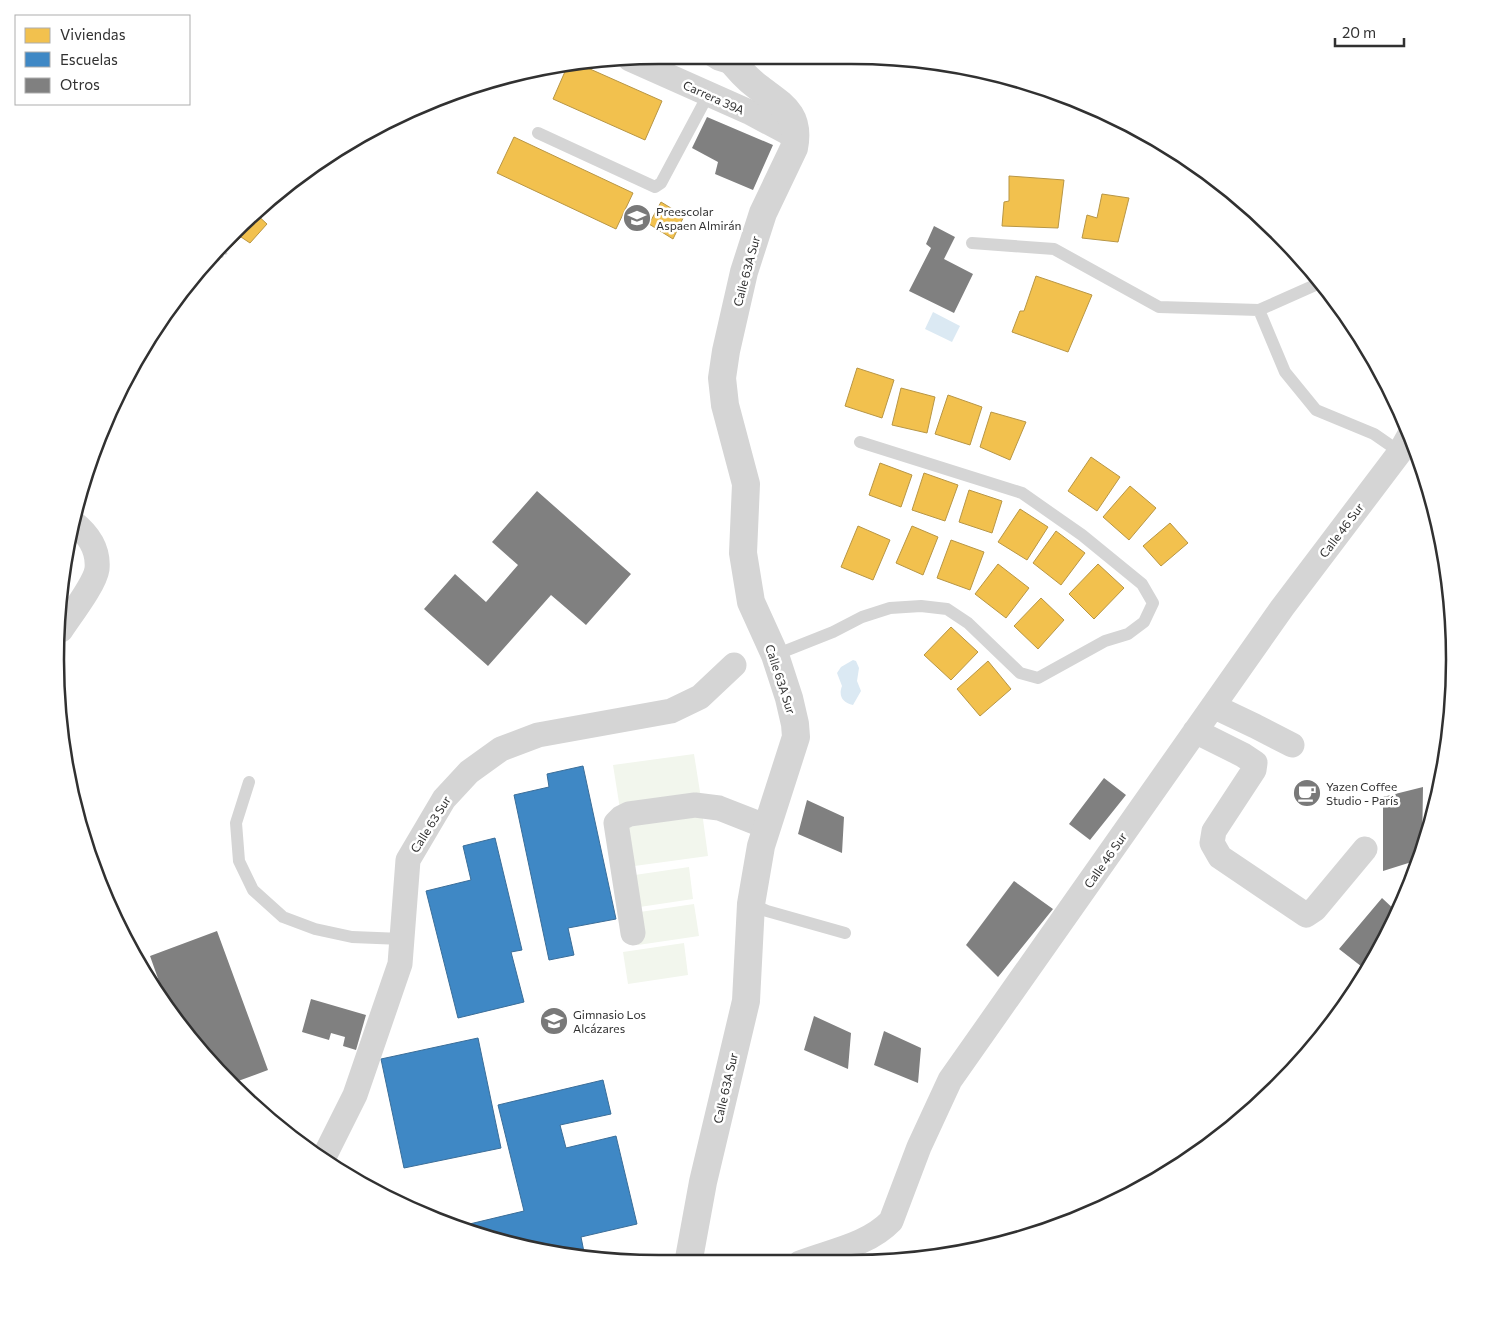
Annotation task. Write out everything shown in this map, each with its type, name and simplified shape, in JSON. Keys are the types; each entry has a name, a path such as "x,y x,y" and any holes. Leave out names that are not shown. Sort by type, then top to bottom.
{"street":[{"name":"Carrera 39A","path":"642,64 749,112 792,148"},
{"path":"734,64 759,88 776,99 791,115 792,148"},
{"name":"Calle 63A Sur","path":"690,1255 703,1182 746,1001 751,904 761,846 796,737 789,698 775,655 751,602 744,553 746,484 725,405 722,378 726,351 744,272 763,213 792,148"},
{"name":"Calle 46 Sur","path":"823,1255 865,1240 883,1230 891,1221 919,1147 950,1080 1282,608 1405,443"},
{"path":"65,624 88,590 97,569 94,547 85,531 79,526"},
{"name":"Calle 63 Sur","path":"326,1153 355,1095 400,964 408,860 444,799 469,772 501,749 538,735 671,711 700,698 734,665"},
{"path":"1213,706 1292,746"},
{"path":"1195,731 1255,763 1254,770 1214,831 1212,843 1220,857 1306,915 1315,910 1365,849"},
{"path":"633,933 616,823 621,818 629,814 695,805 719,808 767,827"}],"lane":[{"path":"716,64 734,64"},
{"path":"538,133 655,187 661,183 708,95"},
{"path":"972,243 1054,249 1159,307 1259,310 1314,286"},
{"path":"1259,310 1285,372 1316,410 1374,434 1405,443"},
{"path":"775,655 833,632 862,617 890,608 921,606 947,609 968,623 1020,673 1038,678 1105,641 1128,634 1144,622 1153,604 1142,584 1082,535 1022,493 860,442"},
{"path":"249,782 236,823 240,861 253,890 283,917 315,930 352,937 402,938"},
{"path":"751,904 767,911 845,933"}],"shaded area":[{"path":"933,312 960,326 952,342 925,329"},
{"path":"853,660 856,661 859,668 857,681 861,691 853,705 846,703 841,696 842,686 837,673 841,667"},
{"path":"694,754 701,798 620,809 613,765"},
{"path":"702,812 708,856 627,867 621,823"},
{"path":"689,867 693,899 633,908 628,876"},
{"path":"694,904 699,936 638,945 633,913"},
{"path":"684,943 688,975 628,984 623,952"}],"building: Viviendas":[{"path":"588,68 662,101 645,140 553,99 565,72"},
{"path":"514,137 633,193 616,229 497,173"},
{"path":"1009,176 1064,180 1058,228 1002,226 1004,202 1009,201"},
{"path":"1102,194 1129,198 1118,242 1082,238 1087,215 1097,218"},
{"path":"661,202 684,216 673,239 649,224"},
{"path":"260,218 267,224 250,243 241,237 231,247 238,238"},
{"path":"1036,276 1092,295 1068,352 1012,332 1020,311 1024,311"},
{"path":"857,368 894,380 882,418 845,406"},
{"path":"901,388 935,397 927,433 892,425"},
{"path":"948,395 982,407 970,445 935,434"},
{"path":"991,412 1026,422 1010,460 980,447"},
{"path":"1091,457 1120,477 1097,511 1068,491"},
{"path":"880,463 912,475 901,507 869,495"},
{"path":"924,473 958,485 945,521 912,510"},
{"path":"1130,486 1156,508 1129,540 1103,517"},
{"path":"969,490 1002,501 992,533 959,522"},
{"path":"1020,509 1048,527 1027,560 998,542"},
{"path":"1170,523 1188,543 1161,566 1143,546"},
{"path":"858,526 890,540 873,580 841,567"},
{"path":"912,526 938,537 923,575 896,563"},
{"path":"1056,531 1085,553 1061,585 1033,563"},
{"path":"951,540 984,552 970,590 937,578"},
{"path":"998,564 1029,588 1006,618 975,594"},
{"path":"1098,564 1124,588 1094,619 1069,594"},
{"path":"1041,598 1064,620 1038,649 1014,626"},
{"path":"951,627 978,652 951,680 924,655"},
{"path":"988,661 1011,689 980,716 957,689"}],"building: Escuelas":[{"path":"583,766 616,919 568,928 574,955 549,960 514,795 549,787 547,774"},
{"path":"495,838 522,950 511,952 524,1002 458,1018 426,891 471,880 463,846"},
{"path":"478,1038 501,1148 404,1168 381,1059"},
{"path":"603,1080 611,1114 560,1125 566,1148 616,1136 637,1224 581,1237 584,1250 543,1244 469,1224 524,1211 498,1105"}],"building: Otros":[{"path":"707,117 773,145 753,190 715,174 718,162 692,148"},
{"path":"934,226 955,237 944,259 973,274 954,313 909,291 931,248 926,244"},
{"path":"537,491 631,574 586,625 551,595 488,666 424,609 455,574 486,602 518,565 492,542"},
{"path":"1104,778 1126,795 1090,840 1069,824"},
{"path":"1423,787 1422,826 1411,862 1383,871 1383,797"},
{"path":"807,800 844,817 842,853 798,834"},
{"path":"1014,881 1053,909 998,977 966,945"},
{"path":"1382,898 1392,907 1361,966 1339,949"},
{"path":"217,931 268,1070 238,1081 187,1022 164,990 150,956"},
{"path":"311,999 366,1015 356,1050 343,1046 345,1037 331,1033 329,1040 302,1032"},
{"path":"814,1016 851,1033 848,1069 804,1050"},
{"path":"884,1031 921,1048 918,1083 874,1065"}],"place":[{"name":"Preescolar Aspaen Almirán","path":"637,218"},
{"name":"Yazen Coffee Studio - París","path":"1307,793"},
{"name":"Gimnasio Los Alcázares","path":"554,1021"}]}
